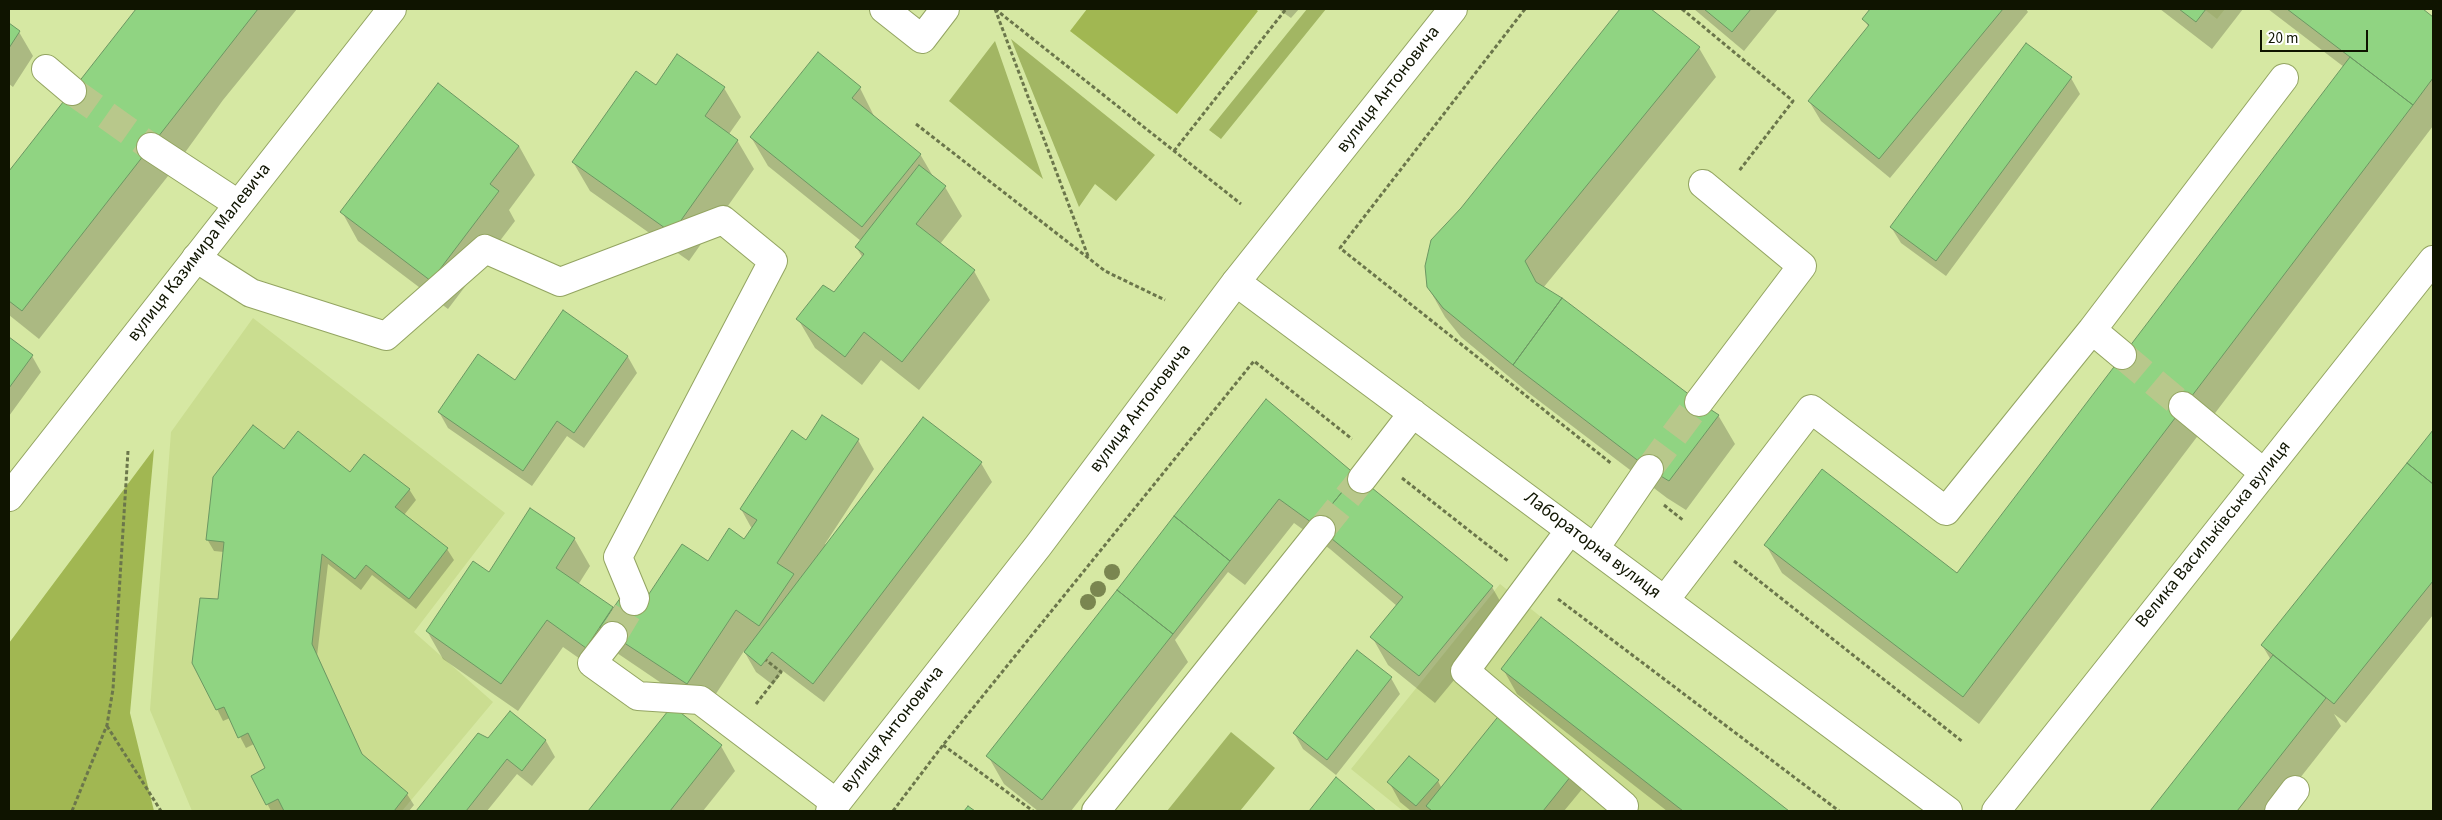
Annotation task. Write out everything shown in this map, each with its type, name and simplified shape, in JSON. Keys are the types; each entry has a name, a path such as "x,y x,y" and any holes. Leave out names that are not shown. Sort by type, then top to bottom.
{"main road":[{"name":"вулиця Казимира Малевича","path":"9,497 392,9"},
{"path":"884,9 922,39 945,9"},
{"name":"вулиця Антоновича","path":"833,807 1038,546 1236,282 1453,9"},
{"path":"46,69 72,91"},
{"path":"1665,600 1811,409 1946,511 2092,330 2284,78"},
{"path":"151,147 238,204"},
{"path":"1699,402 1802,266 1710,190"},
{"path":"196,258 250,293 386,336 485,249 560,282 724,220 774,261 618,557 635,598 634,601"},
{"name":"Велика Васильківська вулиця","path":"1996,811 2433,260"},
{"name":"Лабораторна вулиця","path":"1236,282 1948,811"},
{"path":"2092,330 2122,355"},
{"path":"2183,406 2264,473"},
{"path":"1370,469 1413,413"},
{"path":"1594,548 1649,469"},
{"path":"1096,811 1321,530"},
{"path":"1570,530 1465,671 1624,806 1622,811"},
{"path":"614,636 592,663 638,696 700,700 833,807"}],"path":[{"path":"1089,258 995,9 1241,204"},
{"path":"1174,151 1286,9"},
{"path":"1340,248 1526,9"},
{"path":"1682,9 1793,101 1710,190"},
{"path":"916,124 1105,271 1165,300"},
{"path":"893,811 943,745 1254,361 1370,469 1533,580 1839,811"},
{"path":"72,811 107,725 113,689 128,451"},
{"path":"757,703 781,672 766,660"},
{"path":"107,725 162,811"},
{"path":"943,745 1033,811"}],"shaded area":[{"path":"1087,9 1255,9 1258,11 1177,114 1070,31"},
{"path":"1307,9 1326,9 1221,139 1209,130"},
{"path":"2204,9 2225,9 2217,19"},
{"path":"1011,39 1155,155 1116,201 1095,184 1079,207"},
{"path":"995,41 1043,179 949,101"},
{"path":"253,318 505,513 414,632 493,702 402,811 192,811 150,710 171,432"},
{"path":"154,449 130,713 154,811 9,811 9,643"},
{"path":"1500,584 1789,811 1403,811 1351,769"},
{"path":"1231,732 1275,768 1240,811 1167,811"}],"building":[{"path":"136,9 258,9 22,311 9,301 9,171"},
{"path":"1620,9 1651,9 1700,47 1525,261 1536,282 1562,298 1513,365 1443,308 1427,287 1425,266 1431,240 1461,208"},
{"path":"1704,9 1751,9 1732,32"},
{"path":"1870,9 2003,9 1879,159 1808,101 1869,25 1862,19"},
{"path":"2179,9 2206,9 2196,22"},
{"path":"2287,9 2423,9 2433,17 2433,78 2413,105"},
{"path":"9,23 20,31 9,48"},
{"path":"2026,43 2072,77 1936,261 1890,227"},
{"path":"818,52 861,87 852,98 921,154 862,227 750,137"},
{"path":"677,54 725,87 705,116 738,140 672,233 572,162 636,71 656,85"},
{"path":"2350,57 2413,105 1963,697 1764,545 1822,469 1957,573"},
{"path":"438,83 519,146 490,184 499,191 431,281 340,212"},
{"path":"919,165 946,186 916,224 975,270 902,362 864,332 845,357 796,319 823,285 834,292 864,254 855,247"},
{"path":"1562,298 1699,402 1719,415 1669,481 1649,469 1513,365"},
{"path":"563,310 628,356 574,433 557,421 523,471 438,412 478,354 515,380"},
{"path":"9,337 33,355 9,388"},
{"path":"1266,399 1356,475 1315,525 1279,499 1230,561 1174,516"},
{"path":"822,415 859,439 777,563 794,574 759,626 736,610 687,684 600,627 623,594 641,606 682,544 708,561 729,528 744,539 757,520 740,509 792,430 806,440"},
{"path":"923,417 982,462 813,684 772,652 761,666 744,652"},
{"path":"253,425 284,449 298,431 350,472 364,454 410,489 395,507 448,548 409,599 366,565 355,579 322,554 312,644 362,754 408,793 394,811 284,811 278,799 266,805 251,776 265,768 248,733 238,738 224,707 216,710 192,663 200,598 218,599 224,542 206,540 213,477"},
{"path":"2433,430 2433,484 2407,463"},
{"path":"2407,463 2433,484 2433,581 2334,704 2261,645"},
{"path":"1356,475 1493,586 1419,676 1370,637 1403,597 1315,525"},
{"path":"530,508 575,538 556,568 613,607 586,648 547,620 501,684 426,631 473,561 489,572"},
{"path":"1174,516 1230,561 1173,634 1117,590"},
{"path":"1117,590 1173,634 1042,800 986,756"},
{"path":"1541,617 1789,811 1683,811 1501,669"},
{"path":"1357,650 1392,677 1327,760 1293,733"},
{"path":"2273,655 2326,698 2237,811 2150,811"},
{"path":"672,706 722,745 670,811 588,811"},
{"path":"510,711 546,740 522,771 507,759 466,811 416,811 478,733 488,738"},
{"path":"1501,713 1575,771 1543,811 1432,811 1426,806"},
{"path":"1409,756 1439,780 1416,806 1387,782"},
{"path":"1336,777 1376,811 1309,811"},
{"path":"968,806 975,811 964,811"}],"tunnel":[{"path":"72,91 151,147"},
{"path":"2122,355 2183,406"},
{"path":"1649,469 1699,402"},
{"path":"1321,530 1362,479"},
{"path":"613,636 634,601"}]}
